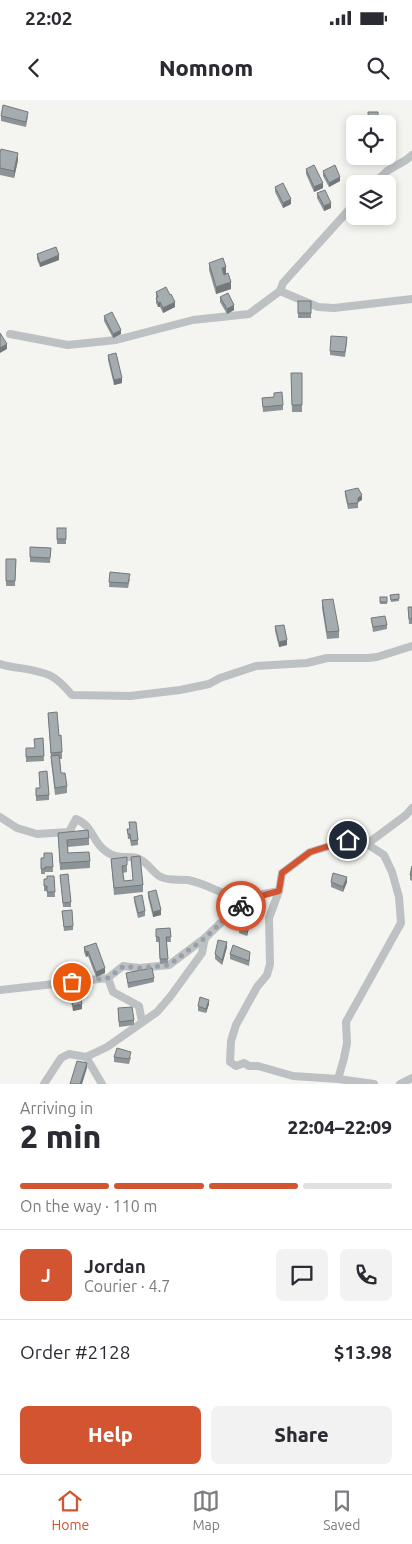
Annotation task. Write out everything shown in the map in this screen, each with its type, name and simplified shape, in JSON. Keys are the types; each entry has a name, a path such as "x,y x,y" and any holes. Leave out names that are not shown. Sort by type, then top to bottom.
{"street":[{"path":"384,175 412,155"},
{"path":"10,334 68,344 116,340 193,320 249,314 280,291 283,283 346,213"},
{"path":"280,291 318,306 334,308 412,299"},
{"path":"0,664 51,676 72,694 130,696 199,687 240,670 256,666 307,663 327,658 377,657 412,646"},
{"path":"367,844 406,815 412,808"},
{"path":"0,817 17,828 37,834 70,832 76,819 85,823 96,843 107,852 121,857 137,858 160,877 188,880 234,897 250,900"},
{"path":"338,1079 344,1058 346,1022 401,922 399,897 392,872 384,855 359,837 310,852 282,873 279,891 270,918 270,964 267,975 257,988 236,1025 231,1041 230,1062 236,1066 244,1064 258,1066 293,1076 321,1081 338,1079 374,1084"},
{"path":"0,990 108,978 124,966 139,968 169,965 205,938 232,912 250,900 264,894 279,891"},
{"path":"44,1084 61,1058 69,1054 86,1057 107,1047 157,1012 202,953 205,938"},
{"path":"108,978 113,992 139,1006 142,1022"},
{"path":"86,1057 102,1084"},
{"path":"400,1084 412,1078"}],"building":[{"path":"3,105 28,112 26,122 1,116"},
{"path":"368,112 378,112 378,115 368,115"},
{"path":"1,149 18,153 14,171 0,168"},
{"path":"314,165 323,183 314,187 306,169"},
{"path":"335,165 340,177 329,183 323,171"},
{"path":"283,183 291,199 283,203 275,187"},
{"path":"325,190 331,203 324,206 317,193"},
{"path":"56,247 59,255 40,263 37,254"},
{"path":"223,258 226,267 222,268 224,275 228,273 231,282 216,287 209,263"},
{"path":"166,287 175,302 163,308 160,302 158,303 156,292"},
{"path":"228,293 234,305 227,309 220,297"},
{"path":"298,301 311,301 311,313 298,313"},
{"path":"112,312 121,330 113,334 104,316"},
{"path":"0,333 7,344 0,348"},
{"path":"331,336 347,337 345,352 330,351"},
{"path":"116,353 122,378 114,380 108,355"},
{"path":"291,373 302,373 302,405 292,405"},
{"path":"282,392 283,405 263,407 262,398 274,397 274,393"},
{"path":"358,488 362,495 358,498 358,503 348,504 345,491"},
{"path":"57,528 66,528 66,539 57,539"},
{"path":"30,547 51,548 50,558 30,557"},
{"path":"6,559 16,559 15,581 6,581"},
{"path":"110,572 130,574 128,583 109,582"},
{"path":"399,594 399,599 391,600 390,595"},
{"path":"380,597 387,597 387,602 380,602"},
{"path":"333,599 339,631 327,632 322,600"},
{"path":"408,607 412,607 412,619 409,619"},
{"path":"385,616 387,625 373,627 371,618"},
{"path":"284,625 287,640 279,642 275,626"},
{"path":"57,712 62,752 51,753 48,713"},
{"path":"43,738 44,756 26,757 26,748 35,748 34,739"},
{"path":"59,755 61,773 65,773 67,786 55,788 51,756"},
{"path":"47,771 49,795 36,796 36,788 40,788 39,772"},
{"path":"129,822 136,822 138,840 131,841 127,829 130,829"},
{"path":"88,830 89,838 67,840 68,853 89,852 90,861 60,863 58,833"},
{"path":"44,853 52,853 53,867 41,869 41,858 44,858"},
{"path":"140,856 143,885 114,888 111,859 127,857 127,865 122,866 124,881 133,880 131,857"},
{"path":"333,873 347,877 343,887 331,882"},
{"path":"68,874 71,902 63,903 60,875"},
{"path":"47,876 54,876 55,892 47,892 47,886 44,886 44,879 47,879"},
{"path":"156,890 161,910 153,912 148,892"},
{"path":"142,895 145,911 138,913 134,897"},
{"path":"72,910 73,926 64,927 62,911"},
{"path":"244,911 251,915 247,932 239,928"},
{"path":"170,928 171,937 166,937 168,959 160,959 159,937 156,937 156,929"},
{"path":"218,940 227,942 222,960 215,954"},
{"path":"96,943 105,968 96,972 88,951 86,952 84,947"},
{"path":"233,945 250,952 249,961 230,954"},
{"path":"152,968 154,978 128,983 126,973"},
{"path":"78,985 82,1004 73,1006 69,987"},
{"path":"200,997 209,1000 206,1009 198,1006"},
{"path":"132,1007 134,1020 119,1022 118,1008"},
{"path":"117,1048 131,1052 129,1059 114,1057"},
{"path":"77,1061 87,1063 80,1084 70,1084"}],"way so far":[{"path":"72,982 108,978 124,966 139,968 169,965 205,938 241,906"}],"route":[{"path":"241,906 264,894 279,891 282,873 310,852 348,840"}]}
